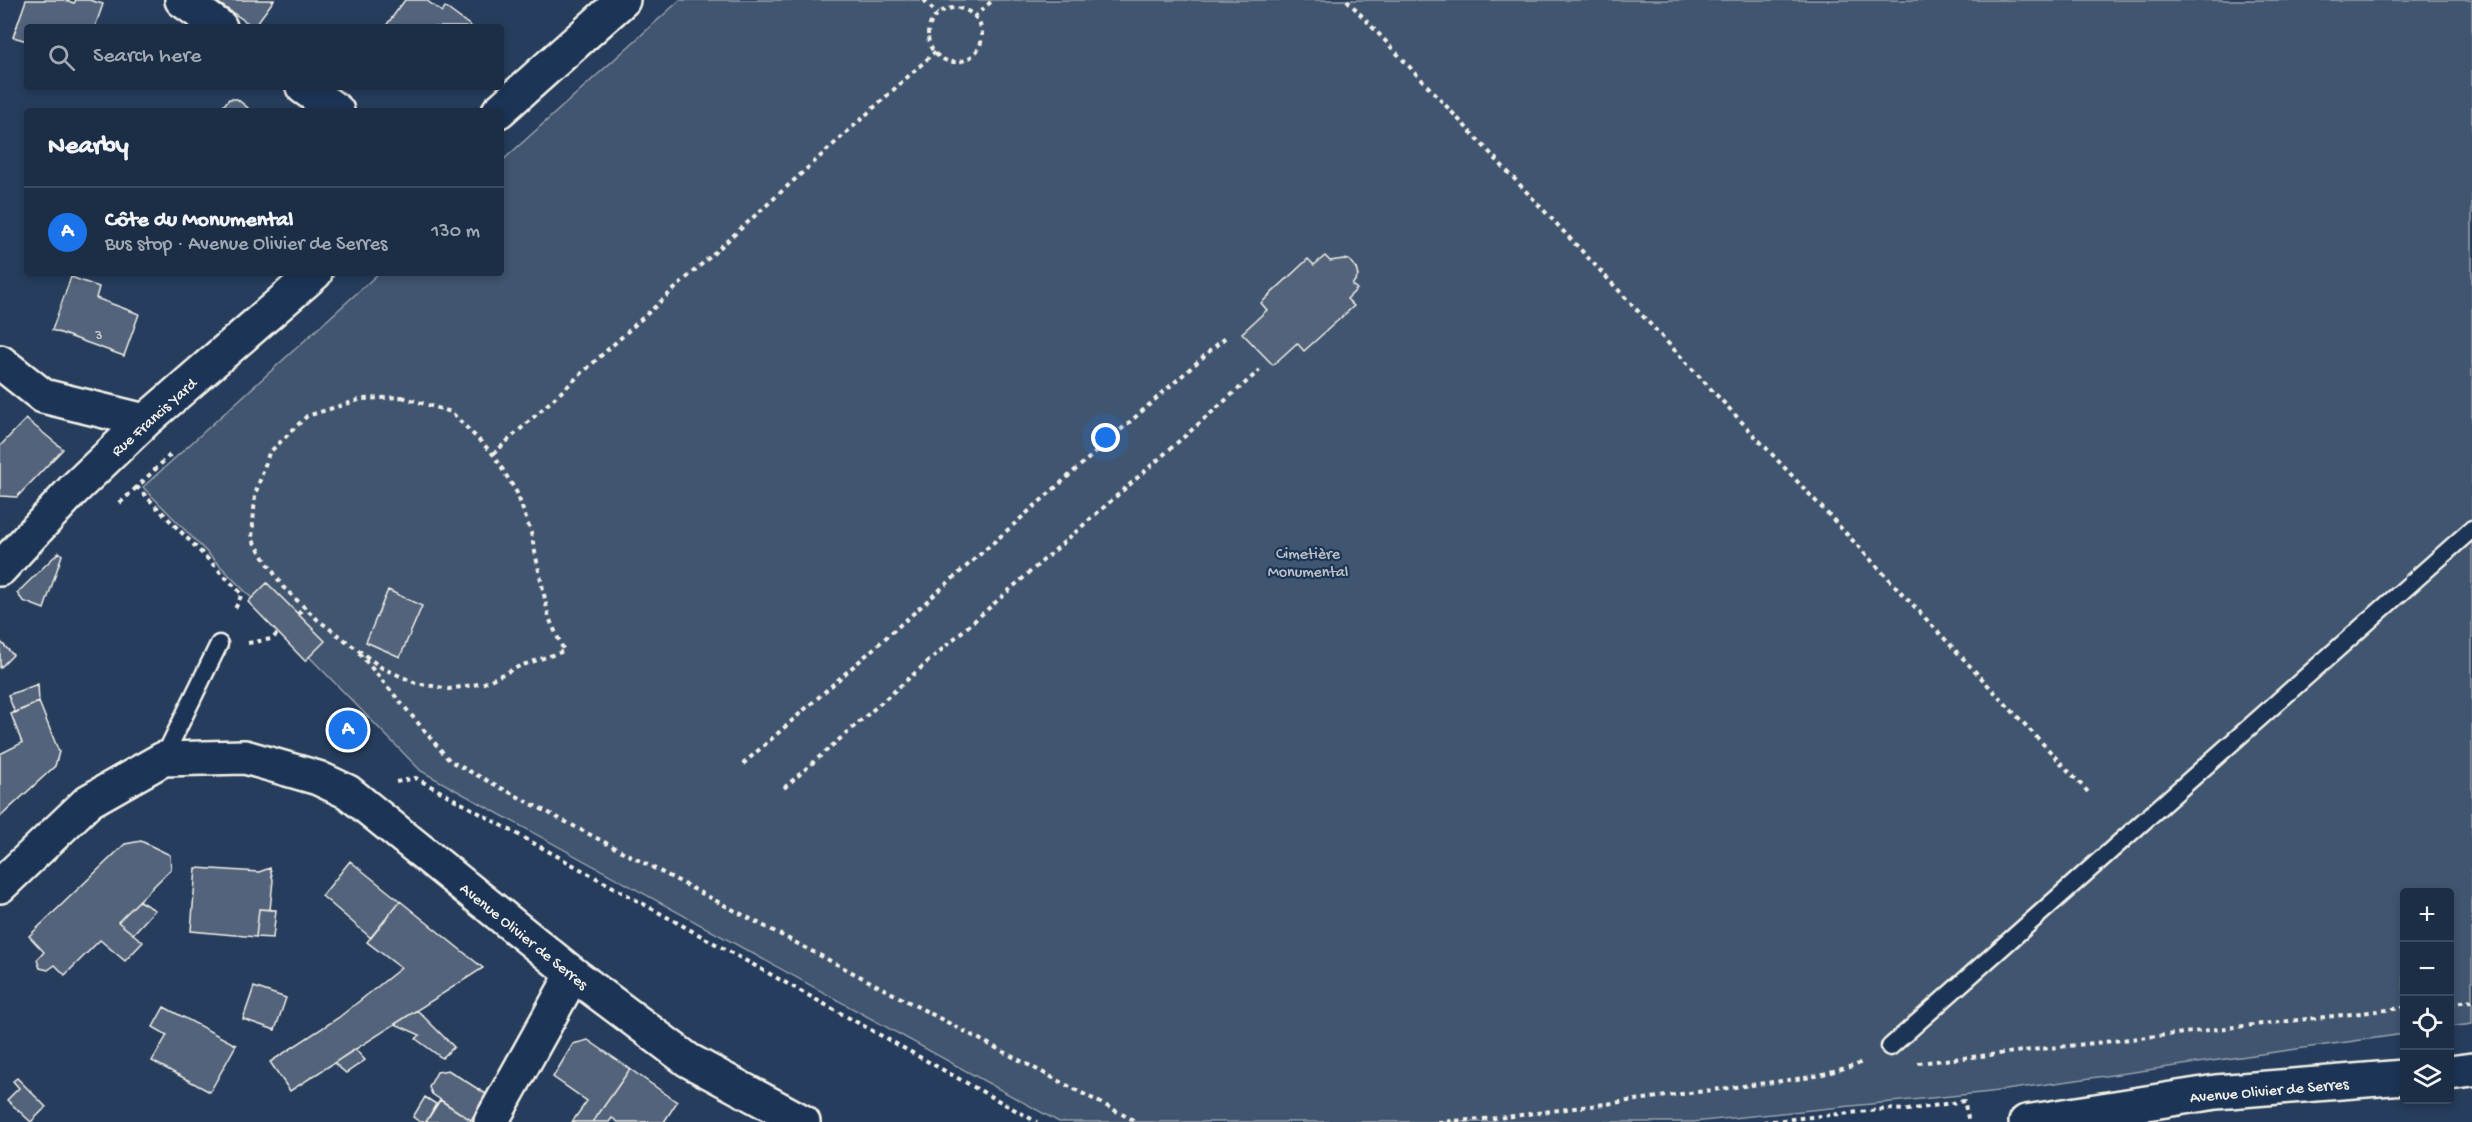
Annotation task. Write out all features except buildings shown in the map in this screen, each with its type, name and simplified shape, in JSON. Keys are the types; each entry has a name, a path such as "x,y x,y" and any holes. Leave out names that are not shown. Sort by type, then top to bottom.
{"street":[{"path":"182,0 216,24"},
{"path":"502,108 623,0"},
{"path":"307,90 333,108"},
{"name":"Rue Francis Yard","path":"0,569 11,540 74,490 155,413 312,276"},
{"path":"0,363 43,396 155,413"},
{"name":"Avenue Olivier de Serres","path":"163,759 245,757 318,778 348,792 573,974 688,1060 803,1122"},
{"path":"0,886 89,801 163,759"},
{"path":"491,1122 573,974"},
{"path":"2454,1073 2472,1071"},
{"name":"Avenue Olivier de Serres","path":"2026,1122 2216,1092 2400,1077"}],"lane":[{"path":"1890,1047 2472,529"},
{"path":"163,759 219,644"}],"path":[{"path":"924,0 937,14"},
{"path":"974,17 993,0"},
{"path":"1347,0 2088,792"},
{"path":"959,8 970,12 982,32 980,44 974,54 963,60 951,62 935,52 928,36 930,24 937,14 947,9 959,8"},
{"path":"493,454 935,52"},
{"path":"743,764 1228,335"},
{"path":"784,788 1260,370"},
{"path":"402,397 451,412 493,454 518,493 531,533 549,618 564,651 520,666 484,683 449,689 416,683 382,668 318,620 283,587 252,539 255,495 269,453 307,416 362,399 402,397"},
{"path":"155,413 184,440 137,487 242,594 235,609"},
{"path":"298,614 305,607"},
{"path":"272,639 278,633"},
{"path":"355,648 450,761 1137,1122"},
{"path":"348,792 416,778 1037,1122"},
{"path":"2454,1002 2472,1000"},
{"path":"1762,1122 1889,1109 1908,1110 1964,1101 1969,1122"}],"green space":[{"name":"Cimetière Monumental","path":"680,0 2472,0 2472,1024 2454,1026 2454,888 2400,888 2400,1035 1991,1092 1692,1122 1059,1122 421,771 143,487 376,276 504,276 504,159"}],"place":[{"name":"Côte du Monumental","path":"348,730"}]}
